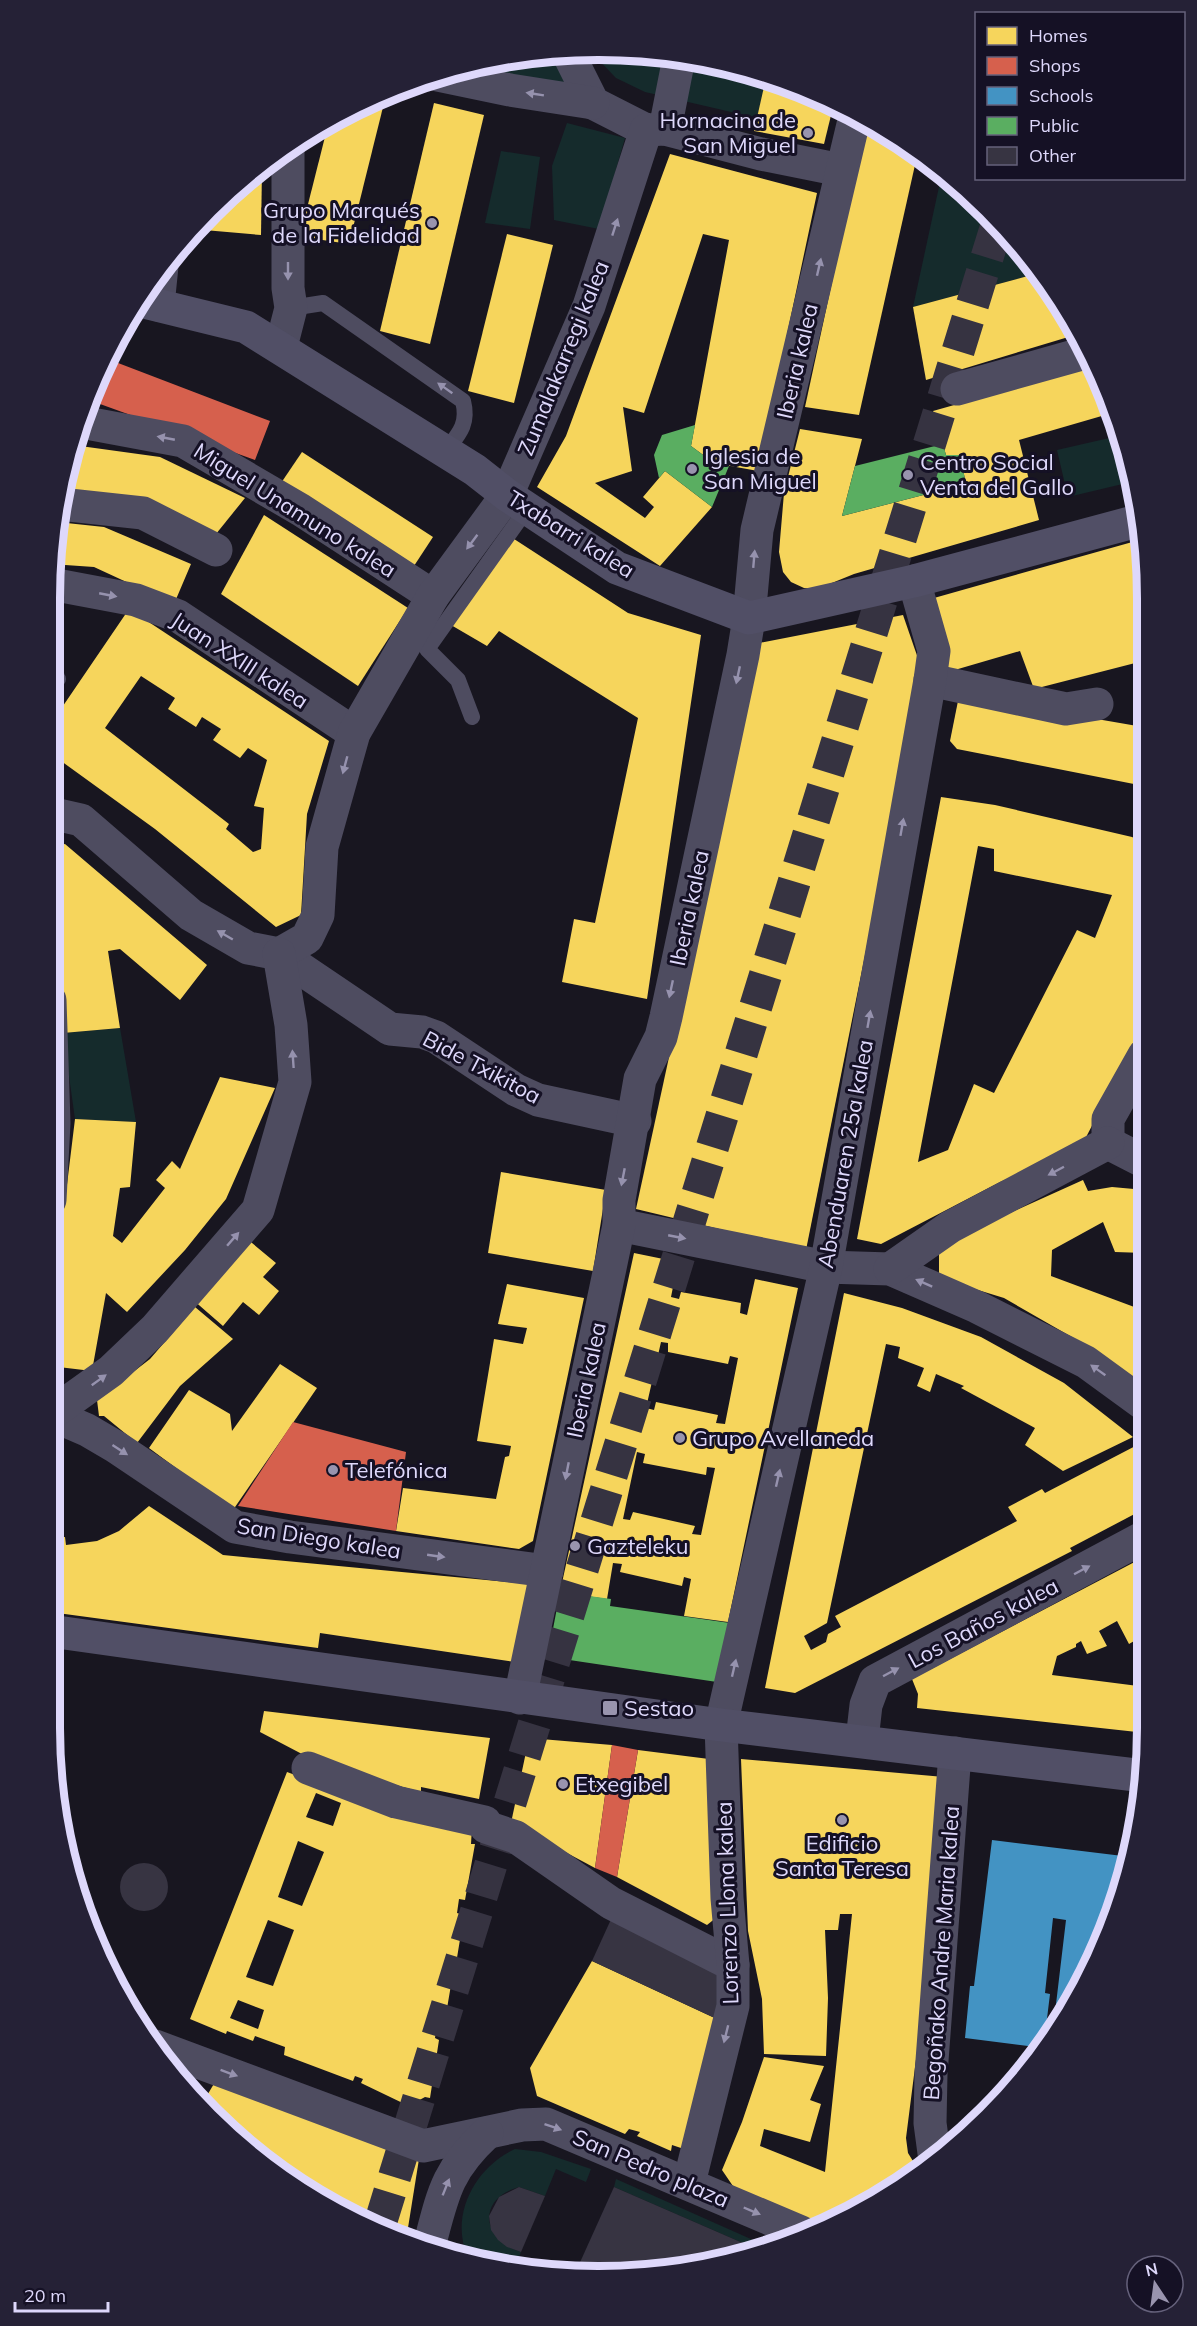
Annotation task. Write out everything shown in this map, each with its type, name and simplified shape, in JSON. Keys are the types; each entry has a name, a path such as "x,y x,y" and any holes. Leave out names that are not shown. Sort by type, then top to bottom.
{"street":[{"path":"572,61 593,103"},
{"name":"Zumalakarregi kalea","path":"279,954 307,938 318,915 322,847 354,733 432,596 518,501 676,66"},
{"path":"456,79 593,103 655,129 841,170"},
{"name":"Iberia kalea","path":"520,1698 619,1225 619,1200 635,1121 640,1079 661,1037 666,1017 749,618 757,530 853,124"},
{"path":"281,347 291,308 288,288 288,159"},
{"name":"Txabarri kalea","path":"149,303 246,327 445,452 617,568 749,618"},
{"path":"957,389 1078,354"},
{"name":"Miguel Unamuno kalea","path":"90,424 183,441 302,510 432,596"},
{"path":"68,505 143,513 216,550"},
{"path":"749,618 808,607 914,581 1131,523"},
{"name":"Abenduaren 25a kalea","path":"722,1725 826,1267 930,680 934,651 914,581"},
{"name":"Juan XXIII kalea","path":"60,586 136,600 178,616 354,733"},
{"path":"930,680 1066,709 1096,704"},
{"path":"60,815 81,820 191,915 248,948 279,954 291,1025 295,1082 258,1210 156,1329 111,1371 60,1408"},
{"name":"Bide Txikitoa","path":"279,954 390,1029 422,1032 436,1036 516,1090 538,1100 635,1121"},
{"path":"1108,1143 1108,1119 1137,1067"},
{"path":"890,1269 950,1227 1108,1143"},
{"path":"1108,1143 1137,1158"},
{"path":"619,1225 826,1267 890,1269 977,1307 1086,1362 1137,1399"},
{"name":"San Diego kalea","path":"60,1418 116,1447 235,1527 290,1538 547,1571"},
{"name":"Los Baños kalea","path":"862,1740 867,1705 874,1681 1137,1541"},
{"path":"60,1632 722,1725 862,1740 1135,1775"},
{"name":"Lorenzo Llona kalea","path":"689,2183 733,2006 722,1725"},
{"name":"Begoñako Andre Maria kalea","path":"933,2149 930,2123 931,2074 955,1753"},
{"path":"308,1768 396,1802 485,1822 486,1827 516,1837 611,1903 733,1965"},
{"name":"San Pedro plaza","path":"178,2064 191,2073 423,2146 522,2125 546,2124 794,2229"},
{"path":"431,2239 446,2184 462,2159 491,2133"}],"lane":[{"path":"291,308 323,303 463,401 467,416 460,432 445,452"},
{"path":"472,717 458,680 428,649 518,501"}],"green space":[{"path":"599,60 634,61 704,70 764,86 757,118 645,92 616,78"},
{"path":"558,62 570,97 462,77 493,70"},
{"path":"567,123 625,138 599,229 554,220 552,166"},
{"path":"501,151 540,157 530,229 485,223"},
{"path":"940,182 1003,243 1029,276 913,307"},
{"path":"1112,437 1125,483 1068,497 1057,450"},
{"path":"120,1028 136,1122 75,1119 63,1033"},
{"path":"515,2149 541,2152 591,2169 586,2182 556,2169 545,2196 519,2187 505,2193 496,2201 490,2210 489,2220 492,2229 508,2246 521,2252 518,2260 466,2250 463,2241 462,2225 469,2194 488,2168"},
{"path":"616,2179 757,2242 747,2245 614,2187"}],"building: Homes":[{"path":"764,86 831,113 824,144 754,131"},
{"name":"Grupo Marqués de la Fidelidad","path":"434,103 484,115 430,344 380,331"},
{"path":"384,105 349,244 316,239 301,232 326,134"},
{"path":"865,130 915,163 859,415 805,407"},
{"path":"670,154 817,193 758,471 714,463 691,446 729,240 703,234 644,413 623,407 632,471 595,483 645,518 654,507 643,497 665,471 712,507 660,566 537,487 566,436"},
{"path":"262,179 261,235 206,230"},
{"path":"507,234 553,245 514,403 468,391"},
{"path":"1029,276 1069,337 926,380 913,307"},
{"path":"1085,368 1104,415 1019,440 1039,520 854,574 817,589 804,588 791,582 783,572 779,552 784,493 800,429 862,439 842,516 966,484 960,455 946,455 933,411"},
{"path":"82,446 160,457 245,498 216,534 70,496"},
{"path":"302,452 433,537 410,572 279,486"},
{"path":"264,515 408,608 358,686 221,594"},
{"path":"66,523 104,527 191,564 174,604 94,567 61,565"},
{"path":"511,537 628,613 701,635 647,999 562,982 574,919 595,923 638,718 499,631 487,646 451,625"},
{"path":"1134,542 1137,598 1137,663 1034,689 1020,651 941,674 927,600"},
{"path":"129,609 329,741 307,814 301,915 276,927 155,829 60,760 60,710","holes":["141,676 175,698 168,709 196,727 202,717 221,729 213,740 240,758 248,748 267,760 254,806 264,808 261,849 253,852 226,829 229,824 105,728"]},
{"path":"903,615 922,670 806,1250 636,1209 759,643"},
{"path":"965,696 1137,726 1137,785 957,749 950,741 958,701"},
{"path":"941,797 995,805 1137,840 1137,1039 1082,1145 1000,1182 881,1244 857,1239","holes":["978,846 994,849 994,871 1112,895 1095,938 1077,930 994,1093 974,1084 948,1150 918,1162"]},
{"path":"65,844 207,965 180,1000 120,949 108,951 120,1028 63,1033 60,977 60,845"},
{"path":"220,1077 275,1088 226,1199 185,1250 127,1312 106,1293 92,1371 60,1367 60,1242 75,1119 136,1122 130,1187 120,1188 113,1236 122,1243 165,1188 156,1180 172,1161 180,1169"},
{"path":"501,1172 606,1190 593,1271 488,1253"},
{"path":"1083,1180 1088,1191 1112,1187 1137,1189 1137,1253 1115,1252 1103,1222 1052,1250 1051,1276 1137,1308 1137,1382 1084,1344 1004,1298 939,1278 939,1245"},
{"path":"246,1238 276,1263 263,1277 279,1291 259,1315 243,1302 223,1326 192,1299"},
{"name":"Grupo Avellaneda","path":"634,1253 678,1262 671,1297 679,1299 681,1292 741,1303 740,1313 747,1315 755,1279 798,1288 728,1622 684,1616 691,1579 684,1577 682,1586 620,1572 622,1564 613,1563 607,1599 560,1592","holes":["661,1342 668,1343 668,1352 728,1364 730,1356 738,1358 725,1424 716,1423 718,1415 656,1402 654,1410 646,1408","637,1452 645,1454 643,1463 706,1475 707,1467 715,1468 701,1535 692,1534 695,1526 633,1512 630,1520 623,1519"]},
{"path":"507,1284 584,1298 533,1541 519,1549 396,1531 403,1488 496,1499 505,1457 509,1456 511,1446 477,1441 494,1339 523,1344 527,1328 498,1324"},
{"path":"844,1293 902,1308 981,1337 1064,1383 1133,1437 1063,1471 1025,1445 1035,1428 961,1388 964,1386 936,1374 930,1392 917,1386 924,1368 898,1358 900,1347 886,1344 827,1623 804,1636 811,1650 826,1642 828,1634 841,1627 835,1616 1017,1521 1008,1507 1042,1489 1045,1493 1137,1445 1137,1513 1070,1548 1072,1551 795,1693 765,1688"},
{"path":"195,1307 233,1339 180,1386 137,1443 104,1416 99,1416 97,1400 150,1359"},
{"path":"280,1364 317,1388 233,1510 149,1448 189,1390 230,1414 232,1431"},
{"path":"149,1506 223,1555 529,1584 515,1662 320,1633 318,1648 60,1613 60,1537 65,1537 66,1545 97,1541 119,1531"},
{"path":"1137,1561 1137,1639 1129,1644 1117,1621 1099,1631 1107,1646 1087,1654 1081,1641 1076,1644 1076,1647 1057,1656 1052,1675 1137,1686 1137,1732 917,1708 918,1694 912,1679"},
{"path":"264,1711 490,1738 479,1799 421,1787 421,1792 321,1764 260,1732"},
{"name":"Etxegibel","path":"529,1738 612,1745 595,1868 511,1823"},
{"path":"638,1750 709,1759 717,1917 707,1925 617,1877"},
{"path":"741,1759 944,1777 934,1918 906,2138 908,2153 914,2163 868,2194 814,2221 737,2192 722,2170 742,2122 764,2057 824,2066 810,2100 821,2104 810,2142 764,2129 760,2146 825,2172 852,1914 840,1914 838,1930 825,1930 828,1998 826,2056 764,2054 762,1999 748,1931"},
{"path":"287,1772 317,1783 472,1827 471,1844 475,1844 465,1900 459,1899 457,1913 464,1915 455,1970 448,1970 446,1978 452,1979 443,2032 436,2031 435,2038 439,2040 430,2098 425,2097 414,2103 413,2108 361,2083 363,2079 355,2076 353,2081 284,2055 285,2047 255,2036 253,2041 227,2031 226,2034 190,2019","holes":["316,1793 341,1803 333,1826 306,1817","298,1841 324,1852 302,1906 278,1897","268,1920 294,1930 273,1986 246,1977","238,2000 264,2010 258,2029 230,2018"]},
{"path":"592,1961 719,2020 686,2145 681,2148 672,2145 671,2151 637,2136 640,2132 629,2129 625,2134 537,2096 530,2068"},
{"path":"215,2082 419,2159 408,2231 360,2210 299,2175 243,2132 207,2096"}],"building: Shops":[{"path":"115,362 270,421 255,460 97,404"},
{"name":"Telefónica","path":"293,1422 406,1452 396,1531 238,1506"},
{"path":"612,1745 638,1750 617,1877 595,1868"}],"building: Schools":[{"path":"992,1840 1122,1856 1096,1934 1055,2013 1066,1920 1053,1918 1045,1993 1050,1994 1046,2027 1032,2047 965,2038 970,1986 974,1986"}],"building: Public":[{"name":"Iglesia de San Miguel","path":"695,425 691,446 714,463 729,466 712,507 665,471 659,478 654,455 662,435"},
{"name":"Centro Social Venta del Gallo","path":"943,444 946,455 960,455 966,484 842,516 855,466"},
{"path":"560,1592 611,1599 610,1606 730,1623 717,1682 556,1658 549,1650"}],"building: Other":[{"path":"139,1863 149,1863 161,1870 168,1882 168,1892 161,1904 149,1911 139,1911 124,1900 120,1892 120,1882 131,1867"},
{"path":"613,1915 725,1968 719,2020 592,1961"},
{"path":"519,2187 545,2196 521,2252 507,2247 498,2240 491,2230 489,2216 499,2197"},
{"path":"614,2187 747,2245 704,2256 669,2261 634,2265 579,2265"}],"tunnel":[{"path":"381,2220 994,234"}],"place":[{"name":"Hornacina de San Miguel","path":"808,133"},
{"name":"Grupo Marqués de la Fidelidad","path":"432,223"},
{"name":"Iglesia de San Miguel","path":"692,469"},
{"name":"Centro Social Venta del Gallo","path":"908,475"},
{"name":"Grupo Avellaneda","path":"680,1438"},
{"name":"Telefónica","path":"333,1470"},
{"name":"Gazteleku","path":"575,1546"},
{"name":"Sestao","path":"610,1708"},
{"name":"Etxegibel","path":"563,1784"},
{"name":"Edificio Santa Teresa","path":"842,1820"}]}
